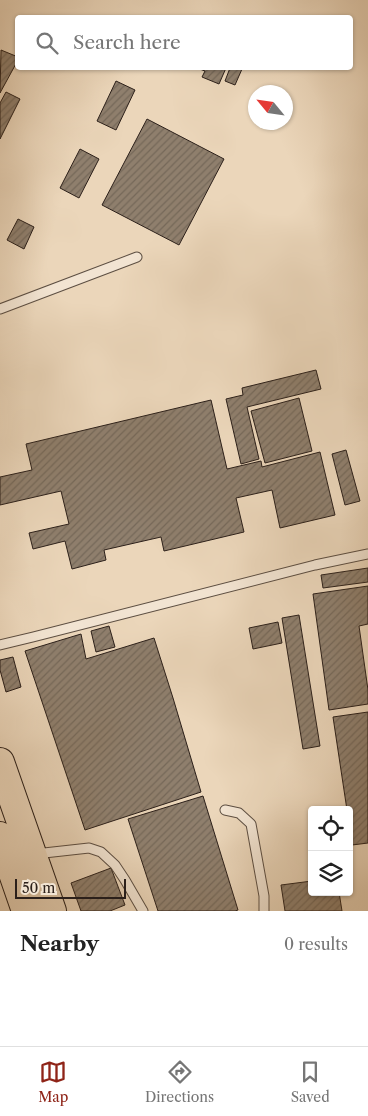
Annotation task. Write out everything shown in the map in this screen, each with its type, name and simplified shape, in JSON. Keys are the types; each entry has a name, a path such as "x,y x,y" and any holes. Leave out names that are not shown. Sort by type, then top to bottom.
{"highway":[{"path":"0,762 52,911"},
{"path":"0,836 26,911"}],"lane":[{"path":"0,309 137,257"},
{"path":"0,645 315,565 368,554"},
{"path":"225,810 239,813 251,824 264,896 264,911"},
{"path":"32,854 89,848 101,852 125,880 142,911"}],"building":[{"path":"1,50 15,56 15,66 0,93"},
{"path":"202,70 225,70 219,84 202,77 205,71"},
{"path":"229,70 242,70 235,85 225,81"},
{"path":"116,81 135,90 116,130 97,121"},
{"path":"6,92 20,99 0,139 0,103"},
{"path":"147,119 224,159 179,245 102,205"},
{"path":"80,149 99,159 79,198 60,188"},
{"path":"18,219 34,227 24,249 7,240"},
{"path":"316,370 321,389 247,407 259,459 241,464 226,399 243,395 242,388"},
{"path":"299,398 312,451 265,463 251,411"},
{"path":"211,400 227,469 261,461 262,467 320,452 335,515 280,528 272,490 236,498 244,532 164,551 161,537 104,550 106,560 72,569 65,541 33,549 29,533 69,524 61,491 0,505 0,477 32,470 26,444"},
{"path":"346,450 360,501 345,505 332,454"},
{"path":"368,568 368,582 323,588 321,575"},
{"path":"368,586 368,624 359,626 368,690 368,704 329,710 313,594"},
{"path":"299,615 320,746 303,749 282,618"},
{"path":"278,622 282,643 253,649 249,628"},
{"path":"109,626 115,647 96,652 91,631"},
{"path":"81,634 86,659 154,638 201,792 85,830 25,651"},
{"path":"13,657 21,687 6,692 0,670 0,660"},
{"path":"368,712 368,843 353,845 353,806 346,806 333,717"},
{"path":"203,796 238,910 158,911 128,819"},
{"path":"111,868 125,905 110,911 81,911 71,883"},
{"path":"308,882 308,896 340,896 342,911 285,911 281,885"}]}
